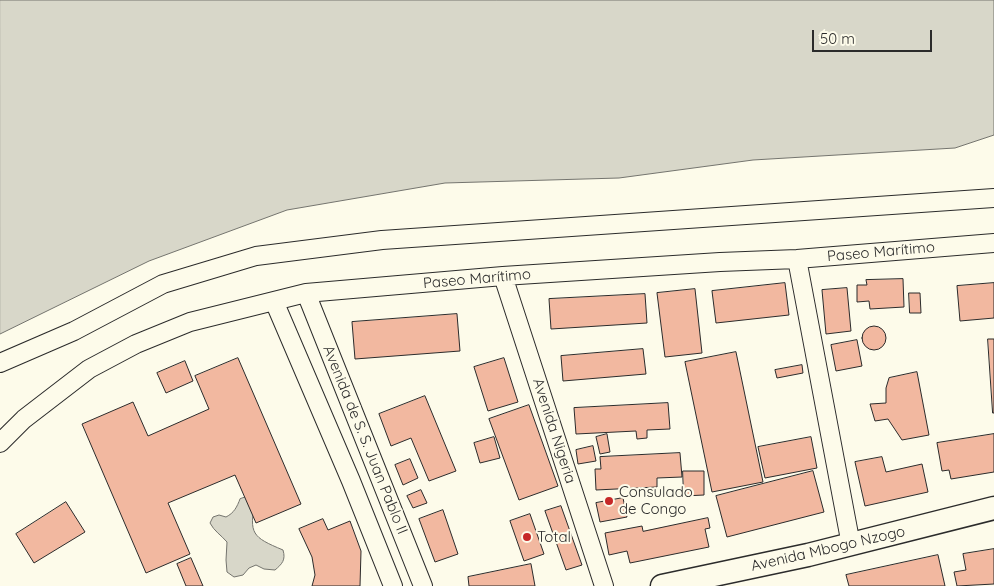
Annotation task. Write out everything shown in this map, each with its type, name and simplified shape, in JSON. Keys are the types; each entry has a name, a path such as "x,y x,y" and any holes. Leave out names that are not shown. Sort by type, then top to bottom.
{"main road":[{"name":"Avenida Mbogo Nzogo","path":"662,586 851,545 994,508"}],"street":[{"path":"0,363 74,331 163,284 256,256 382,240 994,198"},
{"name":"Paseo Marítimo","path":"0,443 24,419 89,369 136,344 190,322 306,293 503,276 796,259 994,242"},
{"path":"796,259 851,545"},
{"name":"Avenida Nigeria","path":"503,276 604,586"},
{"name":"Avenida de S. S. Juan Pablo II","path":"306,293 423,586"},
{"name":"Avenida de S. S. Juan Pablo II","path":"274,301 393,586"},
{"path":"350,481 377,469"}],"shaded area":[{"path":"0,0 994,0 994,135 955,148 753,160 619,178 445,183 287,210 149,261 0,334"},
{"path":"246,497 255,501 252,521 255,533 265,542 283,550 284,559 275,570 264,569 256,565 249,568 243,575 234,577 227,572 227,542 210,523 213,517 219,515 226,517 229,515 238,505 240,499"}],"building":[{"path":"903,279 904,307 870,309 869,301 857,302 857,285 867,285 866,280"},
{"path":"785,283 789,315 716,323 712,291"},
{"path":"994,283 994,318 960,321 957,286"},
{"path":"847,288 851,331 826,334 822,290"},
{"path":"695,289 702,353 665,357 657,293"},
{"path":"909,293 920,293 921,313 910,313"},
{"path":"645,294 647,323 551,329 549,299"},
{"path":"457,314 460,351 355,359 352,322"},
{"path":"874,326 883,329 886,338 883,347 874,350 865,347 862,338 865,329"},
{"path":"988,339 994,339 994,413 993,413"},
{"path":"857,340 862,366 836,371 831,345"},
{"path":"643,349 646,374 563,381 561,356"},
{"path":"736,352 763,482 712,492 685,362"},
{"path":"238,358 301,504 256,523 235,475 168,503 190,554 146,573 82,424 133,402 148,436 209,409 195,376"},
{"path":"504,358 518,402 488,411 474,367"},
{"path":"185,361 193,381 166,393 157,373"},
{"path":"802,365 803,373 777,378 775,370"},
{"path":"917,372 929,435 902,440 888,419 875,421 870,404 886,403 886,388 889,378"},
{"path":"425,396 456,471 429,481 411,438 391,446 379,414"},
{"path":"668,403 670,429 647,430 647,438 637,439 636,431 576,434 574,408"},
{"path":"529,405 558,486 519,500 489,419"},
{"path":"607,434 610,452 600,454 596,437"},
{"path":"994,434 994,472 951,479 949,470 942,471 937,443"},
{"path":"494,437 500,458 480,463 474,443"},
{"path":"811,437 817,468 765,478 758,447"},
{"path":"593,446 596,461 578,464 576,450"},
{"path":"680,453 682,477 657,478 657,487 596,490 595,469 601,469 600,457"},
{"path":"882,457 886,472 922,464 928,492 865,506 855,462"},
{"path":"410,459 418,478 403,485 395,465"},
{"path":"683,471 704,471 704,495 684,496"},
{"path":"813,471 824,512 727,537 716,496"},
{"path":"421,490 427,503 413,508 407,496"},
{"path":"623,498 627,517 600,522 596,503"},
{"path":"66,502 85,532 34,563 16,534"},
{"path":"561,506 582,565 566,570 545,511"},
{"path":"443,510 458,554 435,562 419,519"},
{"name":"Total","path":"530,514 544,554 524,561 510,521"},
{"path":"708,518 710,528 705,529 709,547 630,563 627,551 609,555 605,533 642,526 643,531"},
{"path":"323,519 328,530 350,521 361,551 360,586 312,586 315,575 312,557 299,529"},
{"path":"994,549 994,584 957,586 954,572 966,570 963,554"},
{"path":"938,555 945,586 849,586 846,575"},
{"path":"191,558 203,586 186,586 177,564"},
{"path":"531,564 535,586 469,586 468,577"}],"place":[{"name":"Consulado de Congo","path":"609,501"},
{"name":"Total","path":"527,537"}]}
